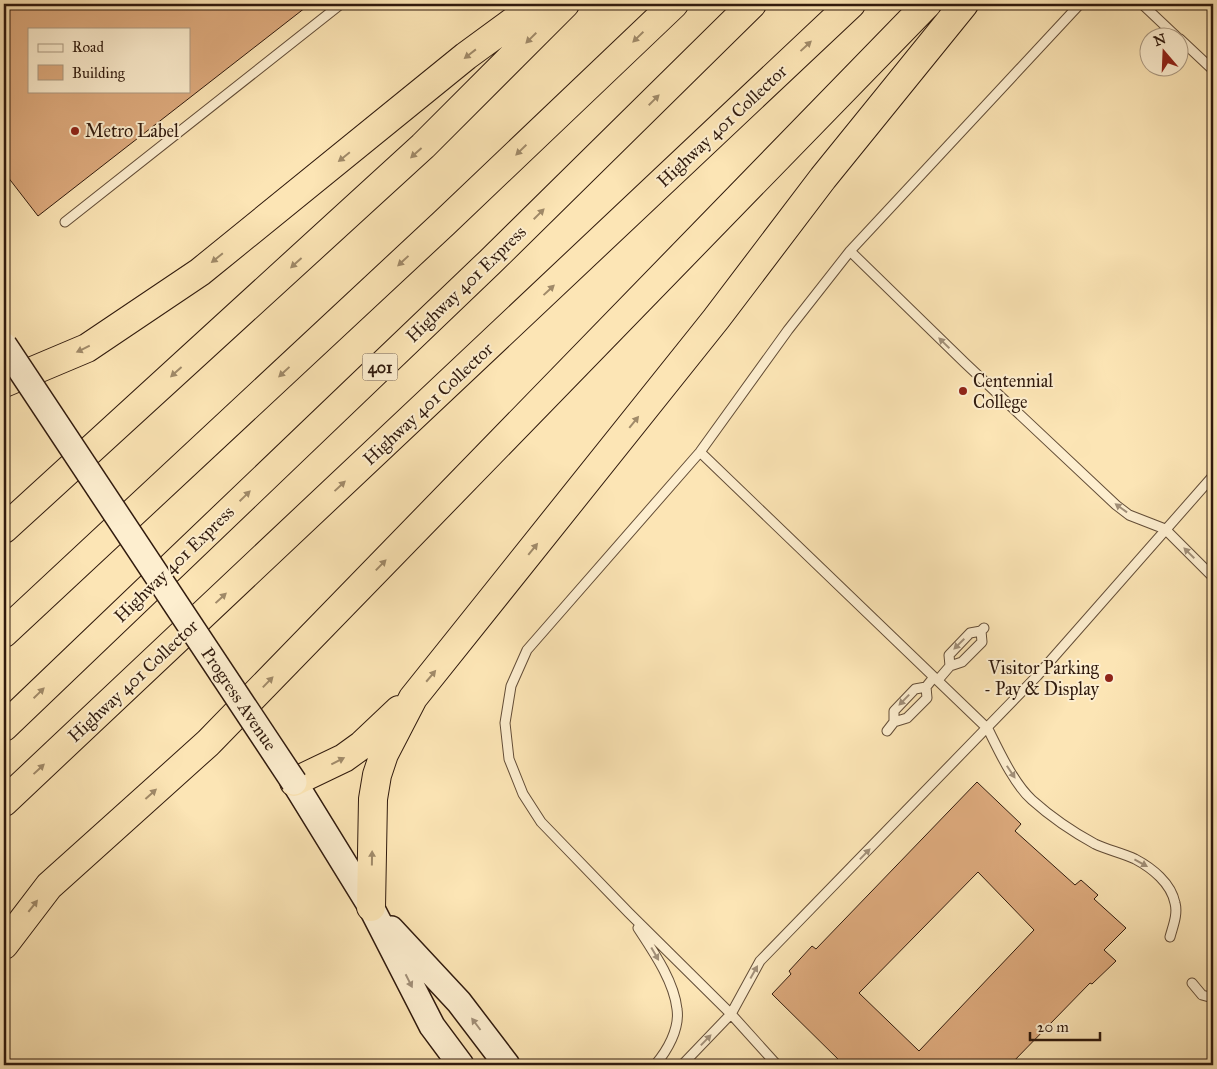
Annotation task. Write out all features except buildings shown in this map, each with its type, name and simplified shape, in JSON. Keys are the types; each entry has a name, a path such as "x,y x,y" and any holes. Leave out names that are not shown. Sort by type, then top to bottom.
{"highway":[{"path":"4,383 87,348 200,272 466,56 537,4"},
{"path":"4,529 424,146 565,4"},
{"path":"4,633 444,223 674,4"},
{"name":"Highway 401 Express","path":"4,727 490,262 752,4"},
{"name":"Highway 401 Collector","path":"4,802 851,4"},
{"path":"4,945 49,886 208,743 927,4"},
{"path":"294,782 344,758 362,745 413,698 716,319 823,178 964,4"},
{"path":"370,907 373,799 377,774 384,754 413,698"}],"main road":[{"name":"Progress Avenue","path":"4,344 294,782 370,907 432,1026 461,1065"},
{"name":"Progress Avenue","path":"370,907 459,1002 507,1064"}],"lane":[{"path":"65,222 341,4"},
{"path":"777,1065 730,1014 541,822 523,794 509,759 505,723 511,686 527,650 700,452 788,330 850,251 1080,4"},
{"path":"1142,4 1168,28"},
{"path":"1190,48 1213,70"},
{"path":"850,251 970,368 1116,505 1129,515 1165,529 1213,577"},
{"path":"700,452 988,728 1007,767 1030,799 1059,822 1096,844 1135,859 1149,867 1167,885 1175,903 1175,918 1170,937"},
{"path":"682,1065 730,1014 760,961 1037,676 1213,476"},
{"path":"894,722 894,711 915,689 926,687 950,666 962,662 982,642 983,629 970,633 949,655 950,666"},
{"path":"886,731 894,722 907,718 926,698 926,687"},
{"path":"629,913 656,955 671,986 678,1009 667,1051 655,1065"},
{"path":"1192,983 1202,995 1213,998"}],"place":[{"name":"Metro Label","path":"75,131"},
{"name":"Centennial College","path":"963,391"},
{"name":"Visitor Parking - Pay & Display","path":"1109,678"}]}
